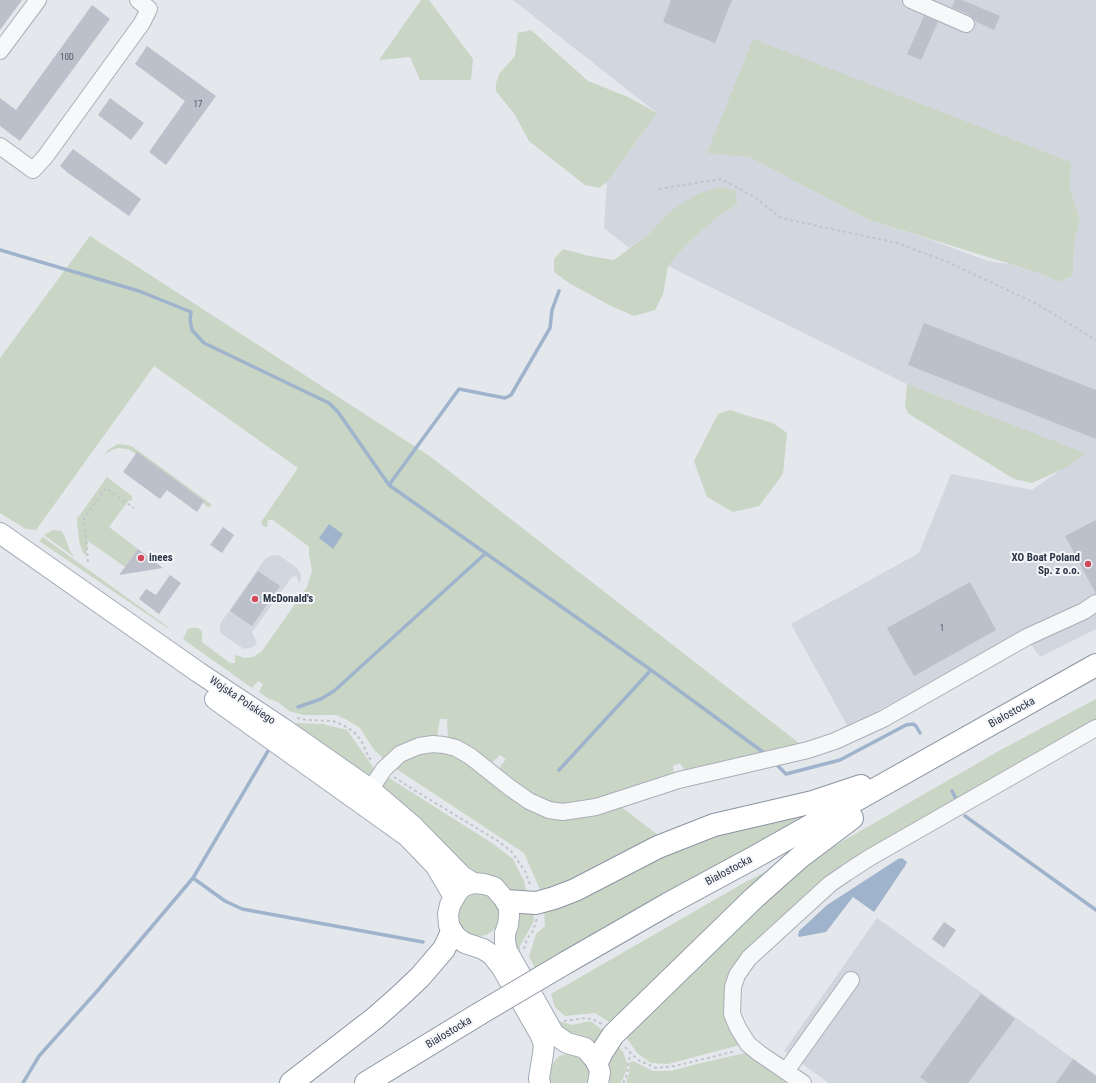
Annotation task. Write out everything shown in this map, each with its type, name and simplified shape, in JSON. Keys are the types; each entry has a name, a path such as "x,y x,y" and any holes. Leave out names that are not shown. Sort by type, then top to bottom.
{"highway":[{"name":"Białostocka","path":"366,1083 482,1019 569,967 668,904 754,858 1096,665"},
{"name":"Białostocka","path":"569,967 674,914 852,818 1096,682"},
{"path":"506,901 536,903 554,898 575,890 658,847 708,828 839,794 920,765"},
{"path":"597,1062 613,1035 754,898 799,858 852,818"},
{"path":"291,1083 375,1018 401,995 420,977 444,949 452,932"},
{"name":"Białostocka","path":"389,1083 482,1019"}],"main road":[{"name":"Wojska Polskiego","path":"0,534 162,653"},
{"name":"Wojska Polskiego","path":"0,542 22,559 162,653 366,796 412,825 462,876 473,883"},
{"name":"Wojska Polskiego","path":"366,796 436,864 454,897"},
{"path":"540,1083 539,1078 545,1030 507,952 504,942 508,925 509,908 506,901 494,887 473,883 464,886 454,897 448,914 449,925 452,932 465,943 483,949 497,960 545,1030 554,1034 560,1039 585,1048 597,1062 600,1072 598,1083"}],"street":[{"path":"0,51 38,0"},
{"path":"0,146 33,170 45,157 142,23 148,9 138,0"},
{"path":"911,0 966,24"},
{"path":"366,796 384,770 400,754 419,746 433,744 456,748 470,756 508,787 529,801 549,810 564,812 596,807 679,780 808,750 835,741 883,719 1027,637 1096,603"},
{"path":"803,1083 748,1044 738,1028 732,1014 733,987 737,975 749,958 830,884 852,869 1096,728"},
{"path":"786,1071 851,980"}],"path":[{"path":"659,189 721,179 753,196 781,218 897,243 950,263 1037,304 1096,340"},
{"path":"88,562 84,518 106,488 134,508"},
{"path":"623,1083 627,1075 630,1052"}],"shaded area":[{"path":"513,0 1096,0 1096,629 1040,657 1023,633 848,727 791,624 919,553 951,474 1032,490 1084,453 907,384 668,266 687,244 720,215 737,205 668,213 650,233 629,248 604,228 607,182 657,113","holes":["964,121 1071,162 1070,188 1080,220 1074,243 1073,275 1060,282 1039,273 1009,264 988,261 928,239 869,220 749,157 707,152"]},
{"path":"275,555 280,556 297,568 301,575 300,584 296,576 292,577 252,632 257,643 253,647 244,649 220,632 220,624 265,559"},
{"path":"877,918 1096,1075 1096,1083 829,1083 784,1051"}],"green space":[{"path":"421,0 429,0 473,59 471,80 420,80 410,57 379,60"},
{"path":"531,30 588,81 628,97 657,113 607,182 599,188 585,185 529,141 515,115 496,91 496,83 499,74 515,56 518,33"},
{"path":"753,39 1071,162 1070,188 1080,220 1074,243 1073,275 1060,282 1039,273 869,220 749,157 707,153"},
{"path":"720,187 736,190 737,205 720,215 687,244 668,266 663,294 655,310 634,316 611,306 569,283 554,272 554,259 563,249 589,256 614,260 650,233 668,213 697,194"},
{"path":"90,236 431,457 808,750 686,772 680,763 673,766 674,776 574,807 549,804 501,775 500,767 506,759 500,755 493,762 487,762 448,739 447,719 440,719 437,737 406,743 395,748 383,758 374,750 360,728 347,720 336,715 303,715 289,711 278,702 269,699 259,692 263,684 258,681 252,688 183,639 188,629 198,628 202,631 202,642 230,663 235,663 235,656 237,655 244,658 253,657 262,651 307,587 312,571 309,547 273,520 268,520 267,527 262,525 261,522 298,468 154,366 36,530 26,529 0,513 0,358"},
{"path":"907,384 1085,453 1069,466 1032,483 1014,479 909,414 905,407"},
{"path":"730,410 773,423 787,433 783,474 759,506 733,512 707,497 694,461 718,414"},
{"path":"118,444 133,447 211,504 211,506 208,507 203,503 204,501 137,453 136,454 128,449 118,448 104,455 109,449"},
{"path":"107,477 132,496 132,500 129,500 109,527 138,549 125,567 88,541 86,555 83,553 79,541 77,519"},
{"path":"53,530 61,531 74,557 44,535"},
{"path":"43,537 168,627 169,629 39,541"},
{"path":"253,698 295,723 323,724 347,730 376,771 368,776 361,777"},
{"path":"1096,699 1096,725 861,860 733,969 740,1045 668,1064 651,1063 637,1053 624,1034 733,930 824,852 997,752"},
{"path":"443,751 479,769 531,811 555,819 620,806 662,838 542,894 524,853 395,768 411,755"},
{"path":"386,776 492,843 513,859 524,881 528,899 467,872 384,795 382,784"},
{"path":"844,803 536,970 529,956 536,934 545,926 544,909 650,861 735,828"},
{"path":"786,861 614,1025 595,1013 565,1016 555,1007 551,994 742,884"},
{"path":"479,894 494,900 500,915 494,930 479,936 464,930 458,915 464,900"},
{"path":"516,911 533,912 534,921 520,946 521,968 511,933"},
{"path":"552,1019 572,1025 592,1022 605,1032 595,1047 559,1030"},
{"path":"615,1042 623,1052 628,1065 620,1083 608,1083 607,1055"},
{"path":"749,1052 790,1083 626,1083 630,1062 633,1061 653,1071 671,1071"},
{"path":"570,1053 581,1057 589,1067 590,1073 588,1083 550,1083 548,1076 551,1065 559,1056"}],"water":[{"path":"329,524 343,534 333,549 319,538"},
{"path":"902,858 907,862 905,866 874,912 853,897 826,932 799,937 799,931 827,905 898,859"}],"building":[{"path":"0,0 22,0 0,30"},
{"path":"671,0 732,0 715,43 663,22"},
{"path":"955,0 962,0 1000,16 994,30 975,21 970,15 952,7"},
{"path":"92,5 110,19 20,141 0,126 0,98 16,110"},
{"path":"924,16 938,22 921,60 907,54"},
{"path":"147,46 216,96 166,165 149,152 185,101 135,64"},
{"path":"110,98 144,123 131,140 98,115"},
{"path":"73,149 141,199 129,216 60,166"},
{"path":"924,323 1096,390 1096,439 908,365"},
{"path":"137,452 204,501 197,512 167,490 160,499 123,472"},
{"name":"XO Boat Poland Sp. z o.o.","path":"1096,520 1096,594 1065,536"},
{"path":"223,527 234,535 222,553 210,545"},
{"name":"inees","path":"138,549 163,568 119,575"},
{"name":"McDonald's","path":"258,571 280,586 252,626 230,611"},
{"path":"170,575 181,583 159,614 139,599 146,589 156,595"},
{"path":"970,582 996,630 914,676 887,628"},
{"path":"944,922 956,930 944,948 932,939"},
{"path":"981,994 1015,1019 968,1083 928,1083 920,1077"},
{"path":"1073,1059 1096,1076 1096,1083 1056,1083"}],"waterway":[{"path":"0,250 139,291 191,312 190,320 192,330 204,343 329,403 338,412 389,485 651,670 763,752"},
{"path":"389,485 459,389 505,398 511,395 550,328 552,310 559,291"},
{"path":"298,707 321,699 334,691 486,553"},
{"path":"559,770 651,670"},
{"path":"775,763 786,774 840,760 906,725 913,724 920,733"},
{"path":"23,1083 39,1056 99,989 193,878 268,751"},
{"path":"952,791 956,799"},
{"path":"965,816 1096,910"},
{"path":"193,878 225,901 242,909 423,942"}],"place":[{"name":"inees","path":"141,558"},
{"name":"XO Boat Poland Sp. z o.o.","path":"1088,564"},
{"name":"McDonald's","path":"255,599"}]}
